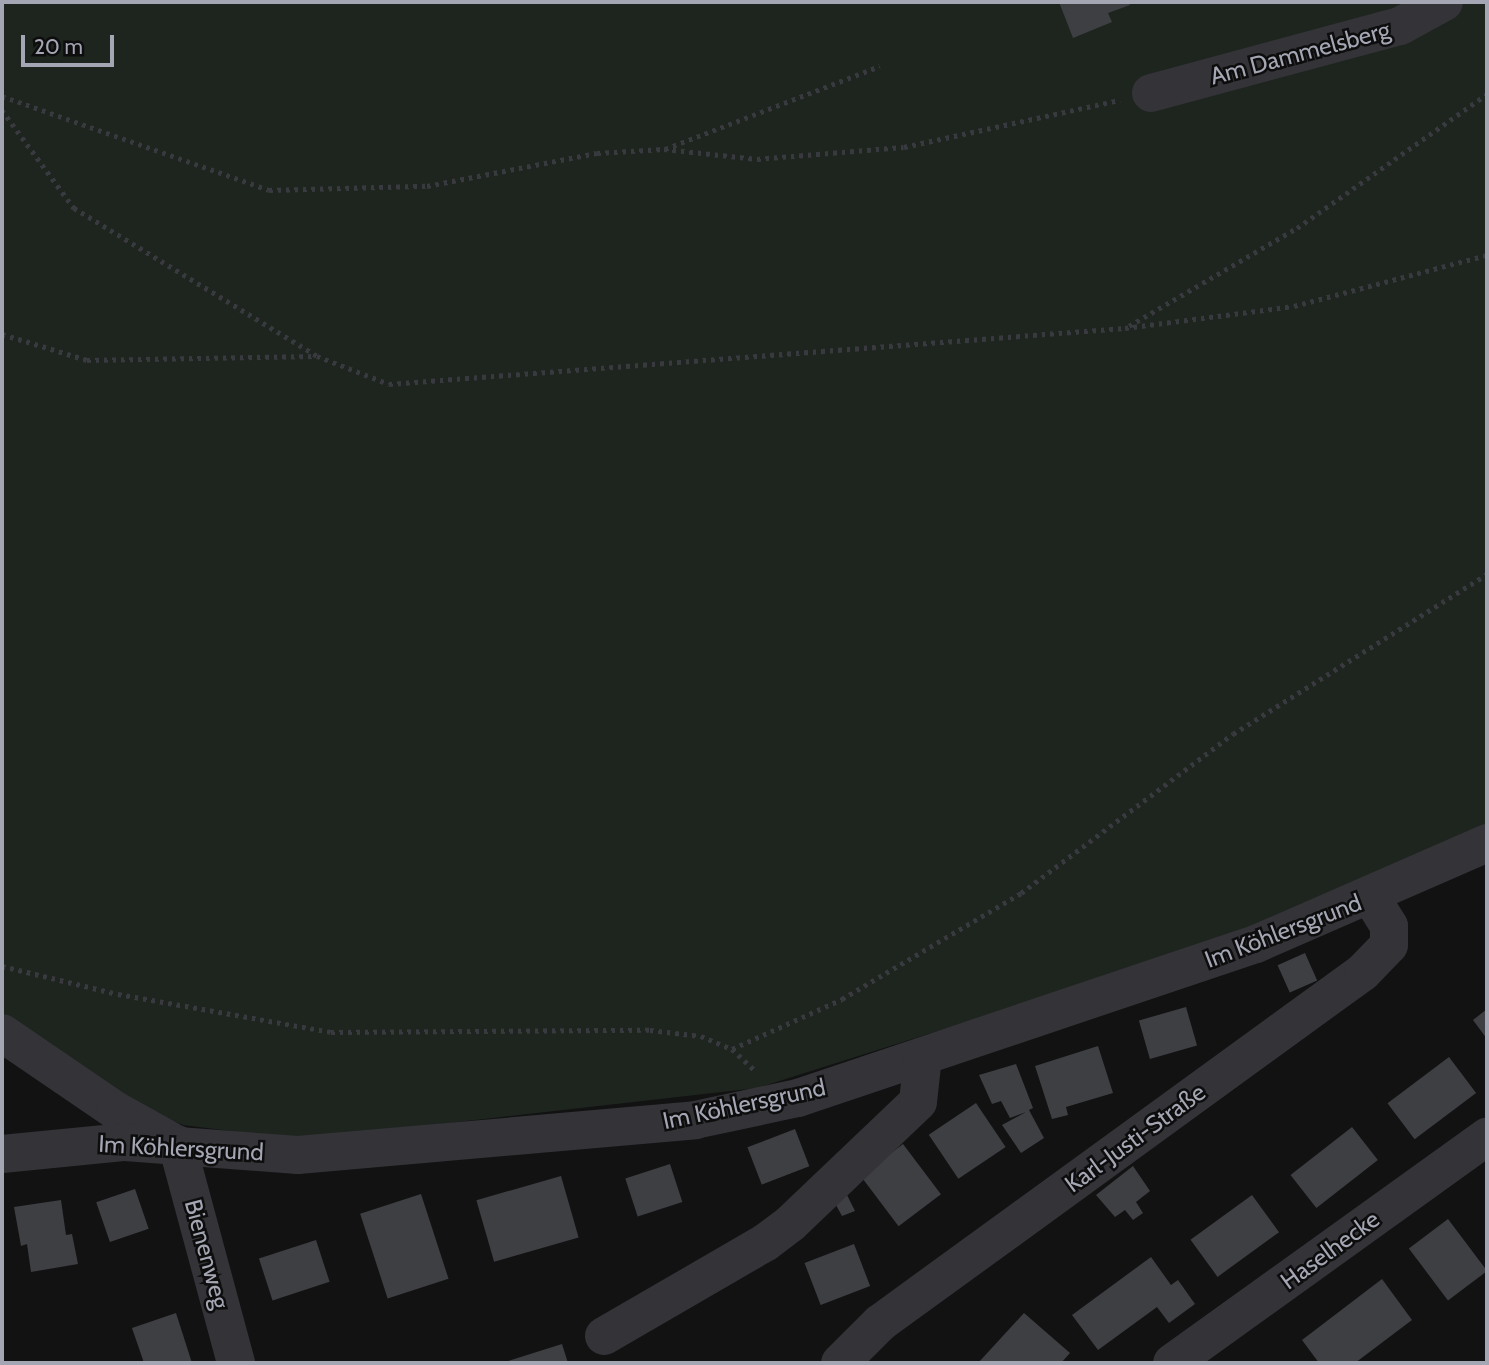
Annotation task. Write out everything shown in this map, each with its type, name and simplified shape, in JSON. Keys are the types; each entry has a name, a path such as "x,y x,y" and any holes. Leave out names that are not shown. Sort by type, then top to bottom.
{"street":[{"name":"Am Dammelsberg","path":"1151,93 1400,26 1444,2"},
{"name":"Im Köhlersgrund","path":"2,1154 79,1143 177,1144 299,1155 695,1120 775,1103 1256,944 1371,897 1487,843"},
{"name":"Karl-Justi-Straße","path":"840,1363 880,1323 1363,972 1389,945 1389,926 1371,897"},
{"path":"2,1033 115,1110 177,1144"},
{"path":"604,1336 766,1242 790,1223 918,1102 923,1056"},
{"name":"Haselhecke","path":"1172,1363 1487,1137"},
{"name":"Bienenweg","path":"177,1144 236,1363"}],"path":[{"path":"664,149 880,66"},
{"path":"2,96 269,190 427,186 597,153 664,149 757,159 904,148 1151,93"},
{"path":"1125,328 1297,228 1487,94"},
{"path":"2,110 74,208 317,356 389,384 1125,328 1294,306 1487,254"},
{"path":"2,334 87,360 317,356"},
{"path":"732,1049 842,999 1021,893 1233,734 1487,574"},
{"path":"2,966 118,995 331,1032 650,1030 701,1036 732,1049 762,1078 775,1103"}],"shaded area":[{"path":"2,2 1487,2 1487,826 1254,931 757,1088 300,1140 183,1125 124,1100 2,1017"}],"building":[{"path":"1059,2 1128,2 1130,5 1108,13 1112,22 1073,38"},
{"path":"1305,953 1317,980 1290,993 1278,965"},
{"path":"1186,1007 1197,1045 1150,1059 1139,1021"},
{"path":"1487,1009 1487,1039 1473,1020"},
{"path":"1098,1046 1113,1093 1066,1107 1068,1115 1052,1119 1035,1066"},
{"path":"1449,1057 1476,1093 1415,1139 1388,1103"},
{"path":"1016,1064 1033,1108 1029,1110 1044,1138 1021,1153 1002,1125 1026,1112 1010,1118 1001,1101 992,1104 979,1075"},
{"path":"976,1103 1006,1147 958,1179 929,1135"},
{"path":"1352,1127 1378,1160 1316,1208 1291,1175"},
{"path":"795,1129 809,1166 762,1185 747,1147"},
{"path":"903,1144 941,1194 899,1226 861,1176"},
{"path":"670,1164 682,1202 638,1217 625,1179"},
{"path":"1133,1166 1150,1191 1136,1202 1143,1213 1133,1220 1125,1210 1115,1217 1096,1195"},
{"path":"561,1176 579,1238 494,1262 476,1200"},
{"path":"135,1189 149,1229 110,1242 96,1202"},
{"path":"845,1191 855,1211 842,1216 831,1196"},
{"path":"421,1194 449,1279 388,1298 360,1214"},
{"path":"1252,1195 1279,1232 1218,1277 1191,1240"},
{"path":"61,1200 66,1235 72,1234 78,1264 31,1272 27,1244 21,1246 14,1207"},
{"path":"1448,1219 1487,1271 1448,1300 1409,1248"},
{"path":"316,1240 330,1282 273,1300 259,1259"},
{"path":"854,1244 870,1286 821,1305 805,1263"},
{"path":"1151,1257 1171,1285 1178,1280 1195,1304 1169,1323 1157,1307 1098,1350 1072,1315"},
{"path":"1382,1279 1412,1320 1355,1363 1319,1363 1302,1340"},
{"path":"176,1313 192,1363 144,1363 132,1328"},
{"path":"1024,1313 1070,1353 1061,1363 978,1363"},
{"path":"562,1344 568,1363 502,1363"}]}
